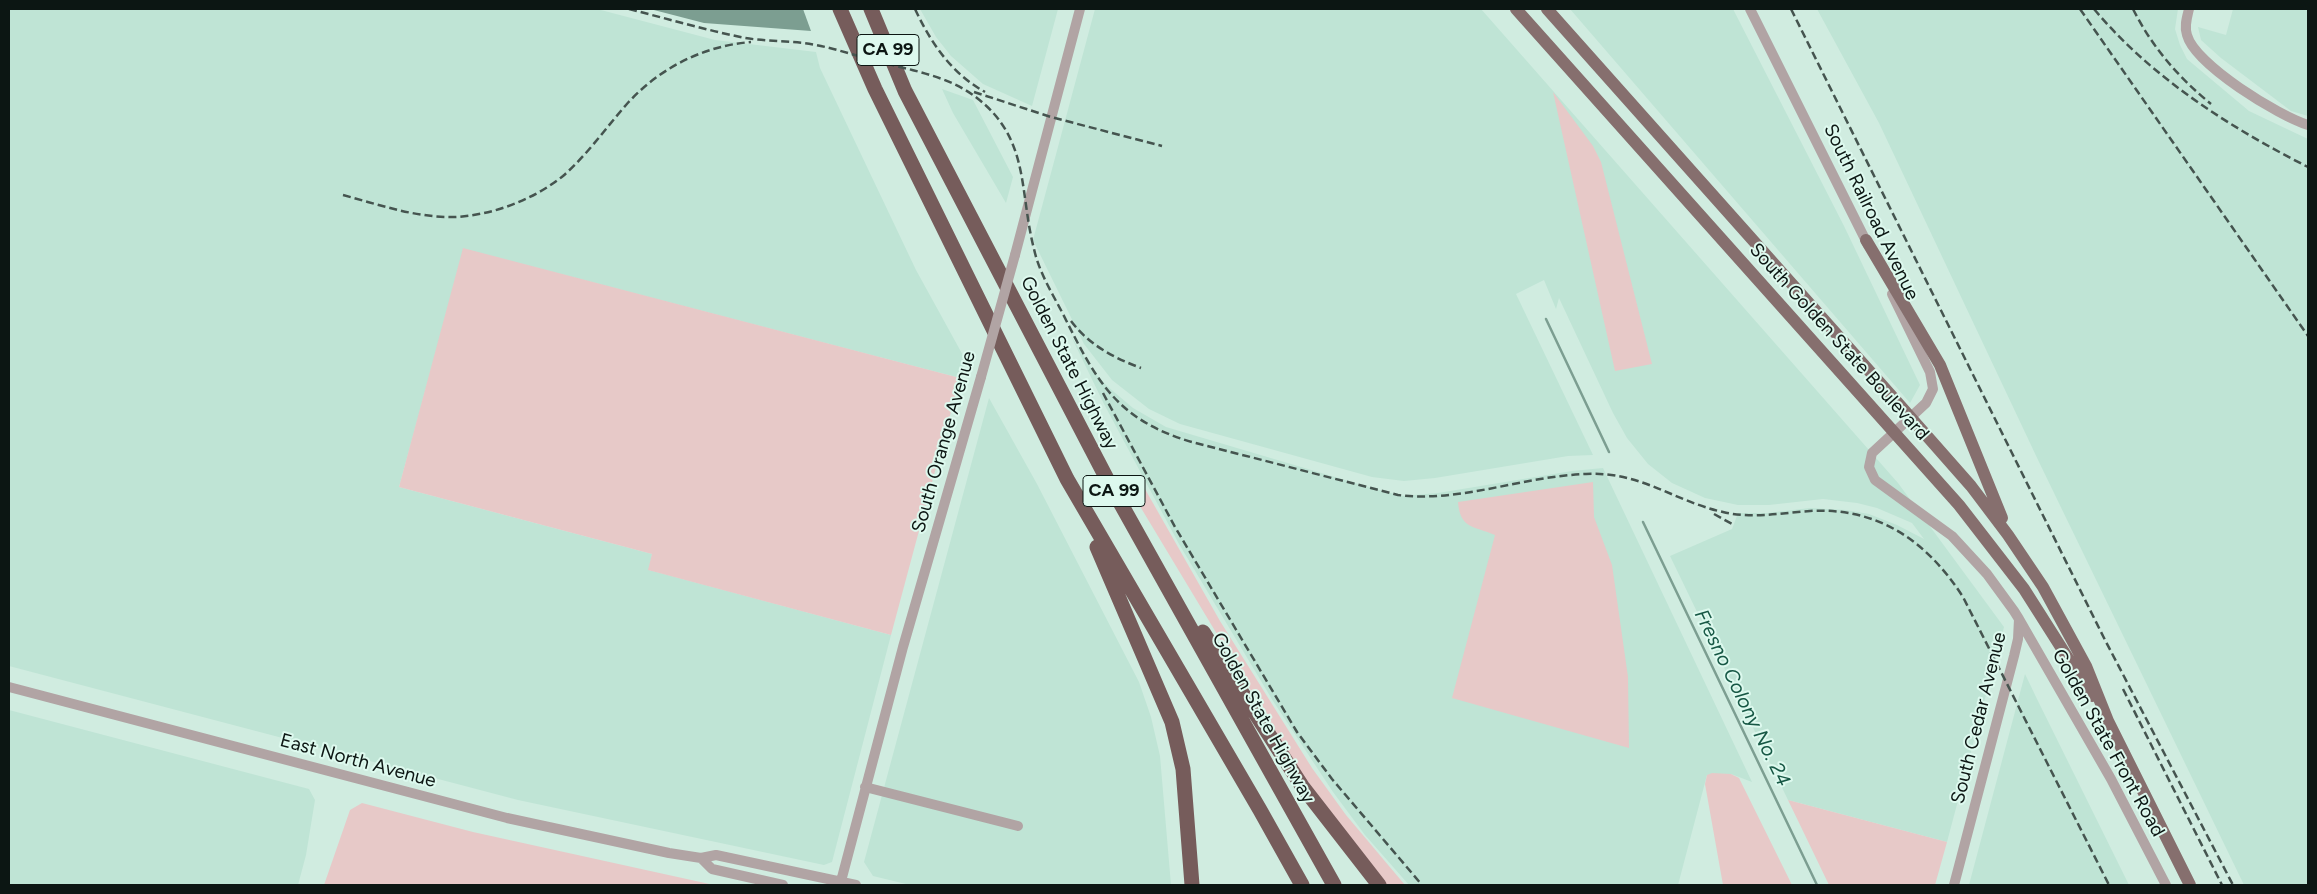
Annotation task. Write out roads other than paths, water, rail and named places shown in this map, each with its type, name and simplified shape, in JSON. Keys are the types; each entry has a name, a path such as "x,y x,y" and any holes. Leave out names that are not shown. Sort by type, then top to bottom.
{"highway":[{"name":"CA 99","path":"840,9 875,89 1067,480 1302,885"},
{"name":"Golden State Highway","path":"871,9 905,91 1121,506 1334,885"},
{"path":"1067,480 1172,722 1183,769 1192,885"},
{"path":"1121,506 1302,786 1379,885"}],"main road":[{"name":"South Golden State Boulevard","path":"1516,9 1902,425 1971,486 2008,535 2058,614 2086,666 2108,721 2190,885"},
{"name":"South Golden State Boulevard","path":"1547,9 1902,425 1959,505 2006,564 2040,612 2108,721"},
{"path":"1866,240 1940,365 2008,535"}],"street":[{"name":"South Orange Avenue","path":"840,883 865,786 1015,255 1080,9"},
{"name":"South Railroad Avenue","path":"1750,9 1866,240 1932,379 1933,389 1929,399 1902,425"},
{"path":"2189,9 2185,28 2187,36 2193,48 2204,60 2259,101 2296,121 2308,125"},
{"name":"South Cedar Avenue","path":"1902,425 1875,449 1870,458 1869,467 1875,480 1952,536 1987,574 2019,619 2018,640 1954,885"},
{"name":"Golden State Front Road","path":"2019,619 2111,779 2166,885"},
{"name":"East North Avenue","path":"9,687 498,816 630,845 701,858 716,855 856,885"},
{"path":"865,786 1018,826"},
{"name":"East North Avenue","path":"701,858 712,869 783,885"}],"waterway":[{"name":"Fresno Colony No. 24","path":"1546,319 1609,452"},
{"name":"Fresno Colony No. 24","path":"1643,522 1817,885"}],"railway":[{"path":"629,9 745,38 804,43 830,48 941,79 966,90 977,98 994,114 1006,131 1014,149 1020,167 1029,228 1039,266 1086,359 1098,378 1126,409 1144,422 1166,433 1192,442 1398,495 1445,495 1539,479 1606,474 1640,482 1688,501 1723,512 1755,515 1835,511 1858,515 1879,522 1898,532 1917,544 1933,559 1963,597 2109,885"},
{"path":"915,9 928,34 943,56 962,76 985,92"},
{"path":"1791,9 2105,640 2233,885"},
{"path":"2080,9 2308,336"},
{"path":"2094,9 2141,57 2193,99 2249,135 2308,167"},
{"path":"2133,9 2157,49 2177,72 2211,104"},
{"path":"343,195 399,210 441,217 469,216 512,205 539,192 563,176 588,151 626,105 667,70 698,54 715,48 751,42"},
{"path":"974,92 1051,117 1162,146"},
{"path":"1071,321 1094,344 1121,360 1141,368"},
{"path":"1103,393 1175,527 1297,732 1332,779 1422,885"},
{"path":"1714,514 1734,525"},
{"path":"2123,689 2222,885"}]}
